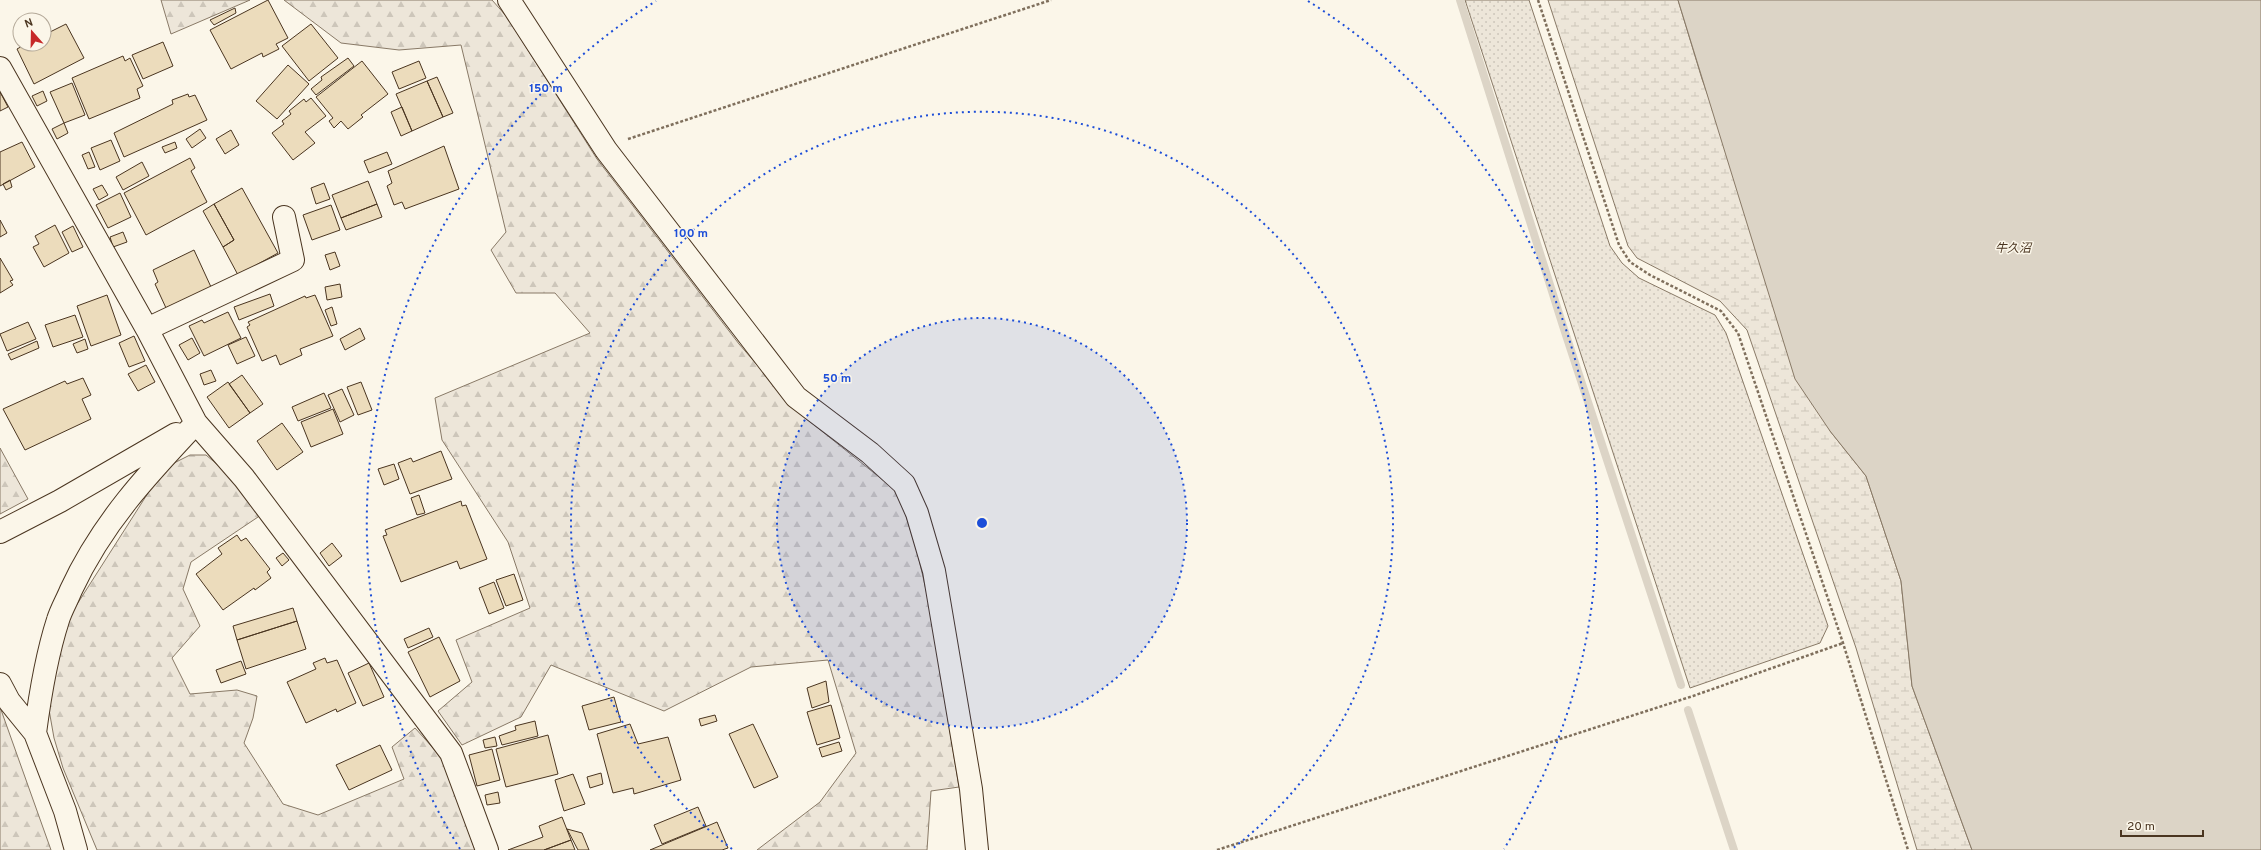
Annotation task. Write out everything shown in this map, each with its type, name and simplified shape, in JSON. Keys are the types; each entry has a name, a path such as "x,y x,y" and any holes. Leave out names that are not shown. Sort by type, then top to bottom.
{"street":[{"path":"509,0 606,150 796,397 870,454 904,484 917,513 934,571 971,790 977,850"},
{"path":"0,68 147,329 196,423 244,478 451,753 487,850"},
{"path":"147,329 293,260 284,217"},
{"path":"0,532 60,501 196,423"},
{"path":"35,733 44,673 58,619 78,576 103,533 138,484 196,423"},
{"path":"0,684 9,701 35,733 66,811 85,850"},
{"path":"66,811 76,850"}],"path":[{"path":"606,150 634,137 1052,0"},
{"path":"1538,0 1619,245 1630,262 1650,275 1721,311 1738,333 1843,644 1908,850"},
{"path":"1217,850 1693,696 1843,644"}],"green space":[{"path":"161,0 250,0 171,34"},
{"path":"284,0 492,0 507,17 597,159 739,344 798,412 899,493 918,555 929,603 959,787 931,791 927,850 757,850 820,802 856,753 828,660 751,667 664,711 551,665 521,717 462,745 438,711 472,682 456,640 530,608 508,542 442,440 435,398 590,333 555,293 516,293 491,250 506,232 461,45 399,50 341,43"},
{"path":"1465,0 1529,0 1610,246 1622,263 1639,278 1715,315 1726,333 1828,626 1820,643 1690,688"},
{"path":"1548,0 1678,0 1702,79 1830,431 1866,476 1901,581 1912,686 1972,850 1917,850 1856,648 1747,330 1720,301 1637,258 1628,246"},
{"path":"0,448 28,499 0,514"},
{"path":"190,455 206,455 231,476 261,515 191,562 183,589 200,626 172,658 190,694 237,690 257,696 253,718 244,743 283,804 318,815 404,779 392,747 415,728 443,759 475,850 97,850 63,768 54,738 48,704 67,620 164,468"},
{"path":"0,707 51,850 0,850"}],"water":[{"name":"牛久沼","path":"1678,0 2261,0 2261,850 1972,850 1912,686 1901,581 1866,476 1830,431 1795,379"}],"building":[{"path":"268,0 288,38 276,44 279,49 263,57 262,53 231,69 210,30"},
{"path":"235,8 236,13 214,25 210,20"},
{"path":"66,24 84,58 34,84 18,52 52,52 52,31"},
{"path":"311,24 338,58 309,81 282,46"},
{"path":"163,42 173,66 143,79 132,55"},
{"path":"123,56 125,61 130,58 143,86 137,89 140,98 89,119 72,78"},
{"path":"348,58 354,66 316,95 311,89 322,80 321,77"},
{"path":"362,61 388,94 361,115 363,117 348,129 341,121 334,128 329,121 333,118 316,97"},
{"path":"419,61 426,78 399,89 392,72"},
{"path":"288,65 309,84 277,119 256,101"},
{"path":"437,77 453,113 443,117 427,81"},
{"path":"427,81 443,117 412,131 396,94"},
{"path":"72,83 85,115 64,123 50,92"},
{"path":"43,91 47,101 37,106 32,96"},
{"path":"0,92 8,107 0,111"},
{"path":"188,94 189,97 195,95 207,120 124,157 114,133 173,104 172,100"},
{"path":"311,98 326,116 305,132 315,143 293,160 272,133 284,124 282,121 291,114 289,111 304,99 306,102"},
{"path":"402,107 412,131 401,136 391,112"},
{"path":"64,123 68,133 57,139 52,129"},
{"path":"200,129 206,138 192,148 186,139"},
{"path":"231,130 239,145 225,154 216,139"},
{"path":"111,140 120,161 100,170 91,148"},
{"path":"22,142 35,167 0,186 0,152"},
{"path":"175,142 177,148 165,153 162,147"},
{"path":"444,146 459,189 405,209 402,202 394,205 387,186 392,183 388,171"},
{"path":"89,152 95,167 88,169 82,155"},
{"path":"387,152 392,164 369,173 364,161"},
{"path":"190,158 195,168 191,171 207,202 146,235 124,193"},
{"path":"142,162 149,176 123,190 116,177"},
{"path":"10,180 12,187 6,190 3,184"},
{"path":"368,181 377,204 341,218 332,195"},
{"path":"324,183 330,199 316,204 311,188"},
{"path":"102,185 108,195 99,200 93,189"},
{"path":"242,188 278,253 238,275 223,247 234,240 214,204"},
{"path":"120,193 131,217 108,228 96,205"},
{"path":"214,204 234,240 223,247 203,211"},
{"path":"377,204 382,217 346,230 341,218"},
{"path":"331,205 340,230 312,240 303,215"},
{"path":"0,220 7,233 0,237"},
{"path":"55,225 69,253 44,267 33,247 39,244 35,236"},
{"path":"73,226 83,247 72,252 62,232"},
{"path":"123,232 127,242 113,247 110,237"},
{"path":"194,250 211,287 166,308 155,284 158,282 153,270"},
{"path":"335,252 340,266 330,270 325,255"},
{"path":"0,258 13,280 10,281 13,285 0,293"},
{"path":"340,284 342,297 327,300 325,287"},
{"path":"270,294 274,306 239,320 234,307"},
{"path":"107,295 121,335 91,346 77,306"},
{"path":"315,295 333,336 300,349 302,355 280,365 276,355 262,361 247,327 250,325 248,322 305,296 306,298"},
{"path":"332,307 337,324 331,326 325,310"},
{"path":"228,312 241,338 204,356 189,326 202,320 204,323"},
{"path":"75,315 83,337 53,347 45,325"},
{"path":"28,322 36,339 7,351 0,334"},
{"path":"360,328 365,339 345,350 340,339"},
{"path":"134,336 145,361 129,367 119,343"},
{"path":"246,337 255,356 237,364 228,345"},
{"path":"192,338 200,353 188,360 179,345"},
{"path":"85,339 88,349 77,353 73,344"},
{"path":"37,341 39,348 11,360 8,354"},
{"path":"146,365 155,382 138,391 128,374"},
{"path":"211,370 216,381 204,385 200,374"},
{"path":"242,375 263,404 250,413 229,384"},
{"path":"83,378 91,395 82,399 91,419 25,450 3,409 65,381 67,384"},
{"path":"228,382 250,413 229,428 207,397"},
{"path":"361,382 372,410 358,415 347,387"},
{"path":"342,389 354,415 340,422 328,395"},
{"path":"324,393 331,408 298,421 292,407"},
{"path":"333,409 343,434 311,447 301,422"},
{"path":"282,423 303,452 277,470 257,441"},
{"path":"441,451 452,479 410,494 398,463 411,458 413,462"},
{"path":"394,464 399,479 384,485 378,469"},
{"path":"419,495 425,513 417,515 411,498"},
{"path":"461,501 462,506 466,505 487,559 460,569 457,561 401,582 383,536 387,535 385,530"},
{"path":"237,535 241,541 246,538 270,569 267,572 271,578 223,610 196,574 222,554 218,548"},
{"path":"332,543 342,556 329,566 320,553"},
{"path":"283,553 289,560 282,566 276,558"},
{"path":"514,574 523,600 506,606 496,580"},
{"path":"494,582 504,608 489,614 479,588"},
{"path":"293,608 297,621 237,640 233,626"},
{"path":"297,621 306,649 246,669 237,640"},
{"path":"429,628 433,637 408,648 404,639"},
{"path":"439,637 460,681 430,697 408,652"},
{"path":"325,658 327,663 337,660 356,703 337,712 336,709 306,723 287,682 316,669 313,663"},
{"path":"241,661 246,674 221,683 216,670"},
{"path":"369,663 384,697 363,706 348,673"},
{"path":"826,681 829,702 812,708 807,688"},
{"path":"614,697 621,722 589,730 582,706"},
{"path":"831,705 840,738 817,745 807,712"},
{"path":"715,715 717,721 701,726 699,719"},
{"path":"535,721 538,736 502,745 499,736 516,730 515,726"},
{"path":"630,724 638,744 668,737 681,780 634,794 633,788 613,793 597,734"},
{"path":"753,724 778,777 754,788 729,734"},
{"path":"548,735 558,774 506,787 496,749"},
{"path":"495,737 497,746 485,748 483,740"},
{"path":"839,742 842,751 822,757 819,748"},
{"path":"380,745 392,770 349,790 336,765"},
{"path":"492,749 500,780 477,786 469,755"},
{"path":"601,773 603,784 590,788 587,777"},
{"path":"573,774 585,804 564,811 555,780"},
{"path":"498,792 500,803 487,805 485,795"},
{"path":"698,807 706,826 662,844 654,825"},
{"path":"562,817 571,840 544,850 508,850 543,837 539,826"},
{"path":"717,822 728,848 722,850 650,850"},
{"path":"567,829 582,833 589,850 578,850"},
{"path":"571,840 575,850 544,850"}],"waterway":[{"path":"1460,0 1563,326 1681,685"},
{"path":"1688,710 1734,850"}]}
